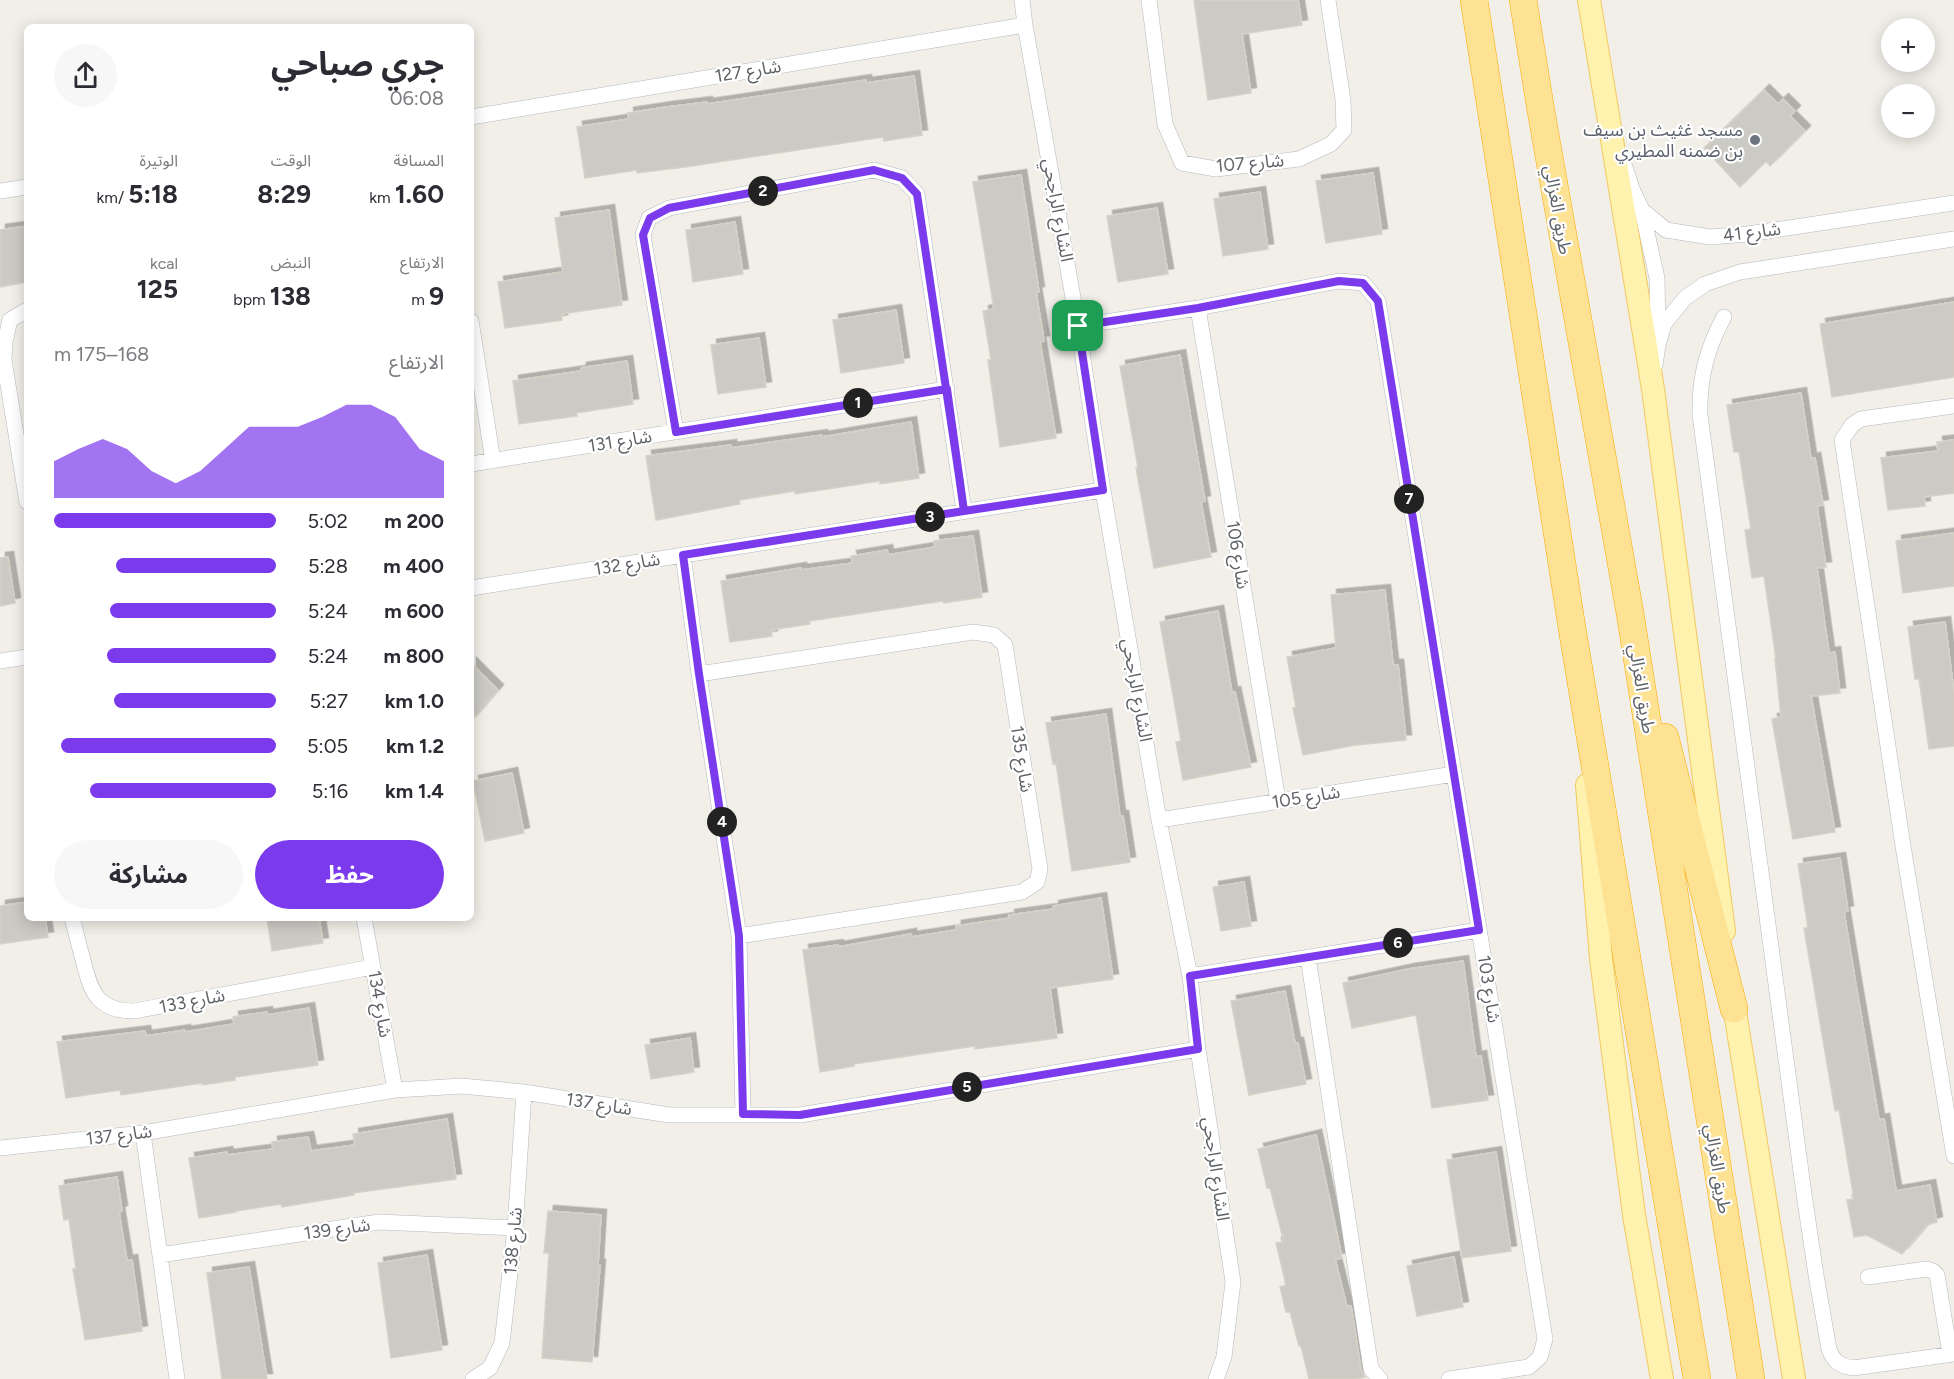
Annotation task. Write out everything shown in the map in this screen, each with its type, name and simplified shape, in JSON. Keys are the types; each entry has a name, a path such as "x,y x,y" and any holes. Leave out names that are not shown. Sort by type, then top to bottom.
{"highway":[{"path":"1464,0 1492,108"},
{"path":"1474,0 1572,628 1697,1379"},
{"name":"طريق الغزالي","path":"1523,0 1630,614 1751,1379"},
{"path":"1540,0 1544,52 1541,111"},
{"path":"1630,614 1679,788 1734,1009"}],"main road":[{"path":"1589,0 1653,388 1734,1009 1794,1379"},
{"path":"1572,628 1601,959 1634,1215 1661,1377"}],"street":[{"name":"الشارع الراجحي","path":"1022,0 1159,820 1190,976 1198,1049 1233,1282 1224,1357 1216,1379"},
{"name":"شارع 107","path":"1149,0 1165,124 1182,163 1216,169 1299,159 1331,144 1344,130 1343,100 1328,0"},
{"name":"شارع 127","path":"474,117 1025,25"},
{"name":"شارع 41","path":"1610,130 1642,210 1666,231 1710,237 1748,234 1954,202"},
{"path":"676,432 643,235 650,218 669,208 874,170 902,178 917,194 964,511"},
{"path":"0,192 24,188"},
{"path":"1642,210 1657,278 1658,345"},
{"name":"شارع 41","path":"1653,388 1658,345 1664,324 1685,298 1705,284 1740,272 1954,239"},
{"name":"شارع 103","path":"1078,326 1198,308 1339,281 1363,283 1378,301 1545,1339 1540,1357 1529,1367 1449,1379"},
{"name":"شارع 106","path":"1198,308 1278,801"},
{"path":"24,312 10,320 4,360 24,483"},
{"path":"1724,317 1707,354 1700,394 1700,415 1804,1194 1829,1349 1839,1364 1853,1368 1952,1354 1937,1275 1933,1271 1927,1269 1868,1276"},
{"path":"474,340 493,461"},
{"name":"شارع 131","path":"474,464 947,389"},
{"path":"1954,406 1861,419 1852,424 1842,440 1905,858 1954,1156"},
{"name":"شارع 132","path":"474,588 1103,490"},
{"path":"683,555 739,936 743,1114"},
{"name":"شارع 135","path":"699,674 973,632 994,635 1005,645 1040,869 1037,882 1022,892 739,936"},
{"path":"0,661 24,657"},
{"name":"شارع 105","path":"1159,820 1454,774"},
{"name":"شارع 133","path":"73,921 94,994 104,1005 119,1011 134,1011 373,967"},
{"name":"شارع 134","path":"365,921 395,1090"},
{"path":"1190,976 1479,930"},
{"path":"1308,957 1371,1369 1380,1379"},
{"name":"شارع 137","path":"0,1148 143,1133 395,1090 462,1086 524,1092 669,1115 800,1115 1198,1049"},
{"name":"شارع 138","path":"473,1379 490,1368 502,1343 515,1228 524,1092"},
{"path":"143,1133 177,1379"},
{"name":"شارع 139","path":"160,1255 379,1222 515,1228"}],"building":[{"path":"1194,0 1298,0 1302,25 1242,34 1251,93 1208,100"},
{"path":"914,76 922,135 884,141 883,137 685,167 637,173 637,170 585,178 577,127 629,119 628,113 667,107 707,102 707,104 866,80 866,83"},
{"name":"مسجد غثيث بن سيف بن ضمنه المطيري","path":"1764,90 1778,104 1783,99 1795,111 1790,116 1805,131 1770,166 1766,161 1740,187 1704,148"},
{"path":"1373,173 1382,234 1326,243 1316,181"},
{"path":"1021,175 1039,292 1036,292 1044,341 1040,342 1056,438 1000,447 988,360 991,360 983,311 994,309 973,182"},
{"path":"1260,192 1268,249 1223,256 1214,199"},
{"path":"1157,208 1168,274 1118,282 1107,216"},
{"path":"609,210 622,305 561,314 562,320 505,328 498,282 563,272 555,218"},
{"path":"735,222 743,274 693,282 686,230"},
{"path":"24,226 24,283 0,287 0,230"},
{"path":"1954,302 1954,377 1832,397 1820,324"},
{"path":"896,310 904,363 841,373 833,320"},
{"path":"759,338 766,387 718,394 711,345"},
{"path":"1180,355 1205,501 1201,502 1211,557 1154,568 1120,366"},
{"path":"627,361 633,404 576,413 577,416 519,424 513,381 581,371 581,368"},
{"path":"1801,393 1811,459 1815,458 1823,505 1817,506 1826,567 1817,568 1829,653 1835,652 1840,693 1811,696 1835,832 1793,839 1772,719 1781,717 1776,659 1764,576 1752,578 1745,530 1751,529 1739,452 1734,452 1727,405"},
{"path":"911,422 919,478 880,484 880,481 795,494 795,491 739,500 740,504 656,520 646,456 731,445 731,448 822,435 822,437"},
{"path":"1954,440 1954,493 1924,497 1925,506 1888,510 1881,458 1938,451 1937,442"},
{"path":"1954,533 1954,586 1903,593 1896,541"},
{"path":"973,536 982,597 809,621 810,624 771,630 772,636 730,642 721,581 801,568 801,570 853,563 851,556 887,550 888,555 935,547 934,541"},
{"path":"8,557 15,603 0,606 0,558"},
{"path":"1385,590 1393,665 1398,665 1406,740 1356,745 1303,755 1293,708 1296,707 1287,657 1336,648 1331,595"},
{"path":"1218,611 1232,693 1235,692 1251,767 1183,780 1176,742 1181,741 1160,622"},
{"path":"1945,622 1954,693 1954,746 1929,749 1919,679 1915,679 1908,627"},
{"path":"474,666 498,690 474,718"},
{"path":"1106,714 1120,816 1123,816 1130,862 1072,871 1056,763 1053,764 1046,723"},
{"path":"512,773 524,833 485,841 474,781"},
{"path":"1840,858 1848,911 1844,912 1856,985 1879,1120 1884,1119 1896,1191 1930,1185 1937,1222 1927,1225 1902,1254 1867,1235 1854,1237 1847,1200 1854,1199 1839,1110 1835,1111 1804,928 1808,928 1798,864"},
{"path":"1244,882 1251,926 1221,931 1213,887"},
{"path":"1101,898 1113,979 1050,988 1057,1038 975,1049 975,1046 854,1064 854,1066 820,1072 803,950 838,945 838,947 911,934 911,937 956,930 956,926 1010,918 1009,915 1054,909 1053,906"},
{"path":"24,902 24,921 45,921 48,937 0,944 0,906"},
{"path":"267,921 319,921 323,943 272,951"},
{"path":"1463,961 1476,1057 1481,1056 1488,1100 1432,1108 1416,1015 1352,1028 1343,983 1409,969"},
{"path":"1285,991 1306,1084 1249,1095 1231,1001"},
{"path":"309,1008 318,1065 235,1077 235,1080 202,1085 202,1083 121,1095 120,1090 66,1098 57,1042 145,1031 146,1036 185,1030 185,1032 234,1024 233,1017 267,1012 267,1015"},
{"path":"690,1038 694,1072 651,1079 645,1045"},
{"path":"447,1119 456,1179 199,1218 189,1158 227,1152 228,1155 273,1149 272,1142 308,1137 311,1151 355,1145 353,1134"},
{"path":"1316,1135 1342,1258 1335,1259 1347,1307 1351,1306 1361,1370 1365,1377 1356,1379 1309,1379 1301,1346 1299,1346 1290,1312 1286,1312 1280,1287 1286,1285 1276,1243 1284,1242 1270,1188 1267,1188 1258,1149"},
{"path":"1496,1152 1511,1251 1462,1258 1447,1160"},
{"path":"117,1177 122,1211 119,1212 127,1261 132,1260 142,1331 85,1340 73,1269 76,1269 69,1219 64,1220 59,1186"},
{"path":"548,1211 601,1215 598,1265 600,1265 592,1362 542,1358 549,1253 544,1253"},
{"path":"427,1255 442,1350 391,1358 378,1263"},
{"path":"1454,1257 1463,1307 1417,1316 1407,1266"},
{"path":"249,1267 267,1379 222,1379 207,1273"}],"place":[{"name":"مسجد غثيث بن سيف بن ضمنه المطيري","path":"1755,140"}],"route":[{"path":"1078,326 1103,490 964,511 947,389 676,432 643,235 650,218 669,208 874,170 902,178 917,194 947,389 956,450 964,511 683,555 739,936 743,1114 800,1115 1198,1049 1190,976 1479,930 1378,301 1363,283 1339,281 1198,308 1078,326"}]}
